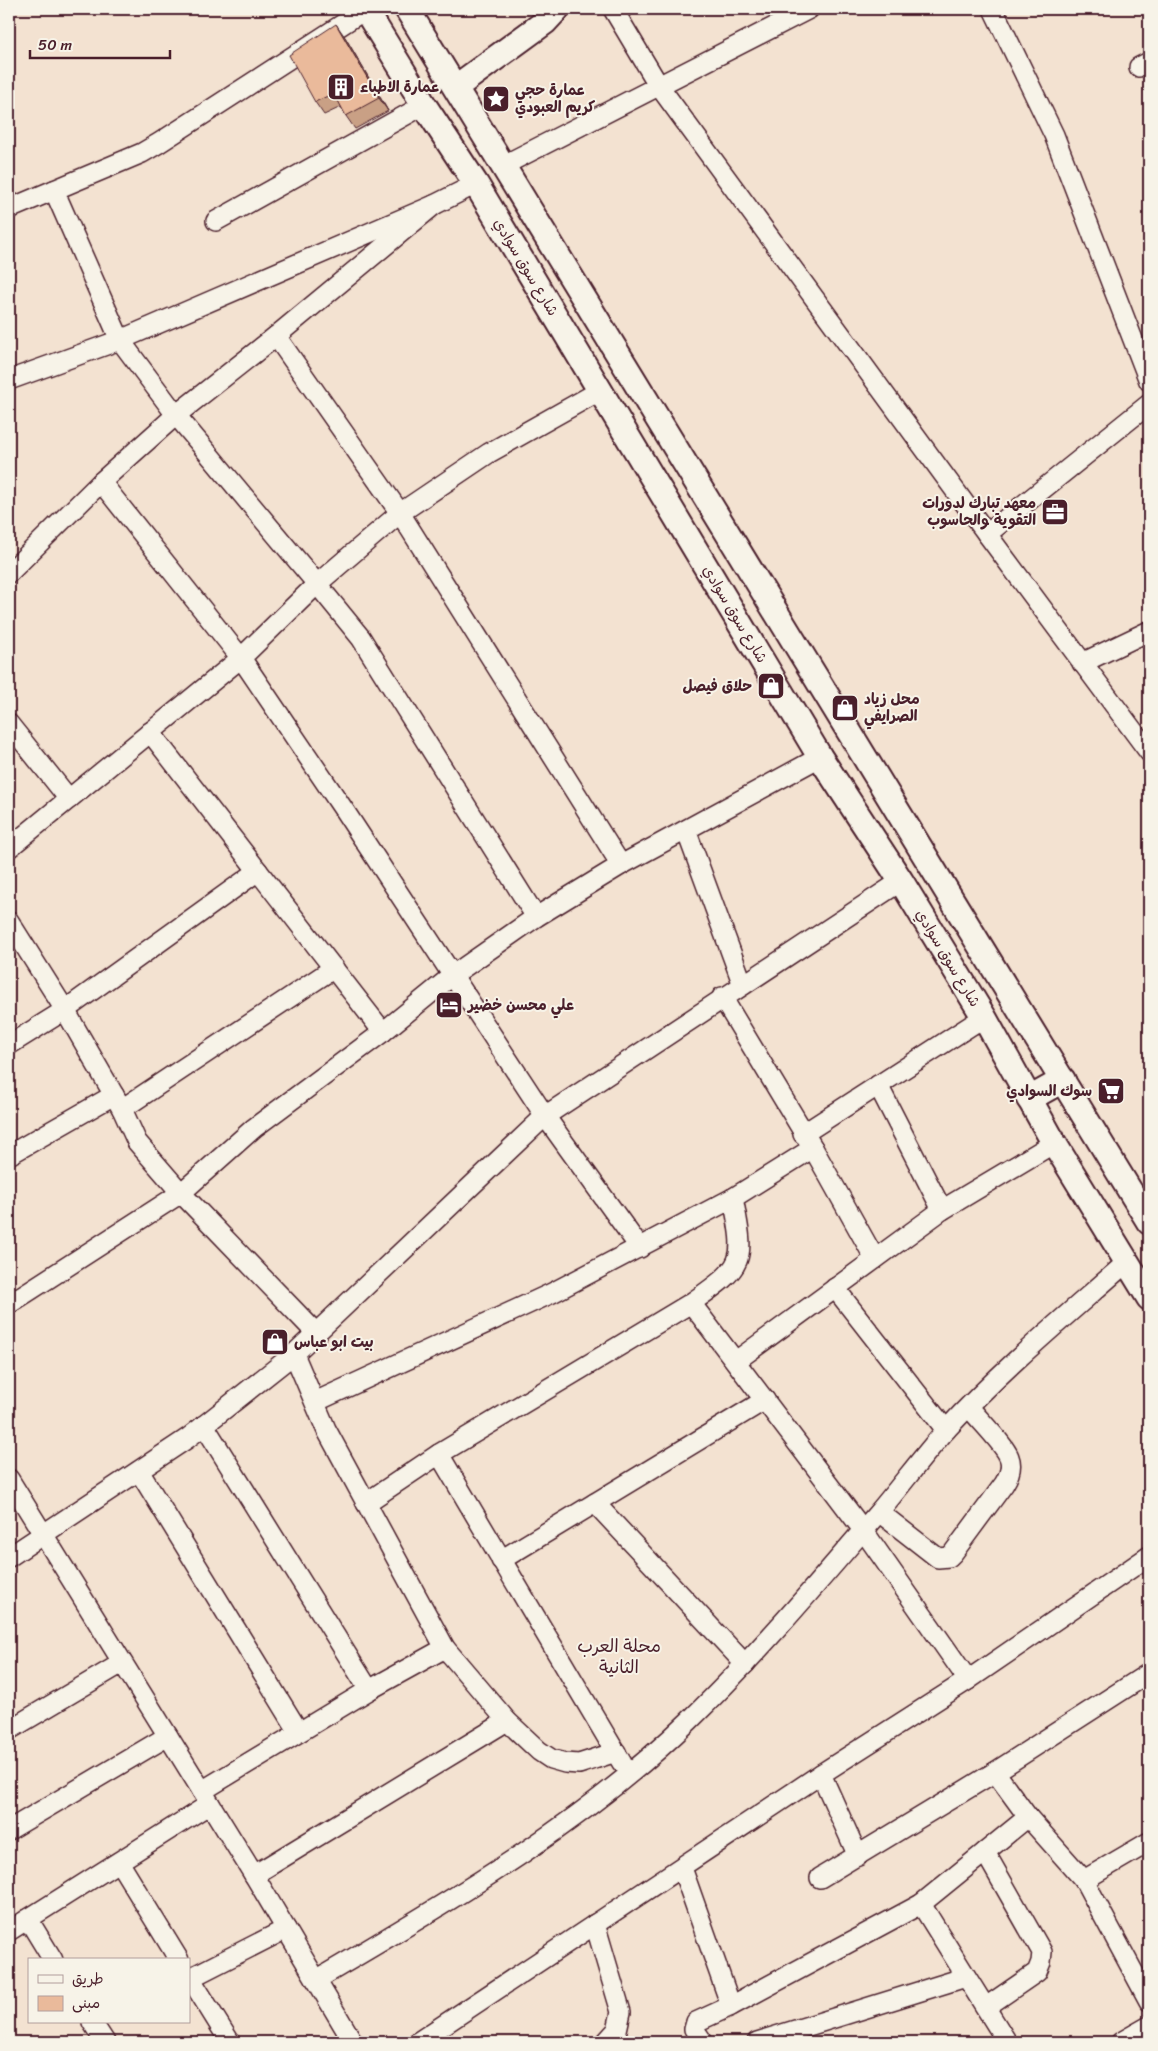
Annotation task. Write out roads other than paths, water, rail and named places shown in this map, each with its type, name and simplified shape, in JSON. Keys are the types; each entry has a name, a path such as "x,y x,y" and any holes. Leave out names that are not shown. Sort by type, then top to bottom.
{"main road":[{"name":"شارع سوق سوادي","path":"365,9 424,105 476,184 820,757 901,880 984,1017 1054,1143 1149,1298"},
{"path":"407,9 1149,1222"},
{"path":"456,87 551,15 575,9"},
{"path":"1028,1099 1063,1080"}],"street":[{"path":"9,209 142,153 160,143 365,9"},
{"path":"613,9 659,86 1149,752"},
{"path":"502,166 809,9"},
{"path":"993,9 1054,135 1149,381"},
{"path":"216,221 424,105"},
{"path":"9,380 120,340 434,205 476,184"},
{"path":"54,190 120,340 176,415 361,638 536,917"},
{"path":"9,573 101,482 176,415 276,336 434,205"},
{"path":"276,336 400,513 621,865"},
{"path":"9,848 241,658 318,584 400,513 489,453 601,390"},
{"path":"987,534 1149,404"},
{"path":"101,482 241,658 545,1116 640,1248"},
{"path":"1082,663 1149,631"},
{"path":"9,724 69,799"},
{"path":"150,732 382,1032"},
{"path":"9,1304 181,1193 254,1128 382,1032 453,975 536,917 621,865 820,757"},
{"path":"686,830 743,985"},
{"path":"9,1045 65,1010 258,871"},
{"path":"9,1557 188,1438 294,1354 545,1116 901,880"},
{"path":"9,921 65,1010 118,1102 137,1142 181,1193 317,1334"},
{"path":"9,1155 118,1102 334,968"},
{"path":"722,997 808,1141 875,1259"},
{"path":"315,1402 552,1294 733,1198 878,1085 984,1017"},
{"path":"878,1085 942,1210"},
{"path":"736,1361 942,1210 1054,1143"},
{"path":"366,1503 439,1454 691,1303 721,1282 732,1272 738,1259 741,1245 733,1198"},
{"path":"316,1980 446,1903 528,1850 630,1775 688,1722 802,1602 946,1430 1027,1350 1127,1262"},
{"path":"835,1288 946,1430"},
{"path":"691,1303 864,1530 968,1680"},
{"path":"294,1354 326,1429 445,1648 508,1721 539,1751 551,1759 579,1764 616,1752"},
{"path":"500,1560 765,1400"},
{"path":"879,1512 938,1558 949,1557 953,1553 1004,1484 1009,1476 1011,1466 1009,1457 969,1407"},
{"path":"204,1425 369,1690"},
{"path":"439,1454 500,1560 630,1775"},
{"path":"139,1471 299,1732"},
{"path":"9,1479 254,1875 353,2042"},
{"path":"596,1503 745,1664"},
{"path":"418,2042 821,1774 968,1680 1149,1556"},
{"path":"9,1930 119,1862 206,1797 299,1732 445,1648"},
{"path":"9,1730 122,1663"},
{"path":"820,1878 995,1772 1149,1674"},
{"path":"254,1875 508,1721"},
{"path":"9,1830 168,1736"},
{"path":"995,1772 1028,1817 1084,1880 1149,2001"},
{"path":"821,1774 858,1856"},
{"path":"702,2042 694,2029 696,2022 730,2006 921,1904 1028,1817"},
{"path":"1084,1880 1149,1842"},
{"path":"985,1852 1042,1952 1037,1972 986,2008"},
{"path":"119,1862 178,1958"},
{"path":"682,1868 730,2006"},
{"path":"921,1904 1007,2042"},
{"path":"28,1919 52,1958"},
{"path":"595,1924 621,2012 617,2030 606,2042"},
{"path":"190,1977 286,1930"},
{"path":"756,2042 966,1977"},
{"path":"190,1979 230,2042"},
{"path":"93,2024 105,2042"},
{"path":"1121,2042 1149,2026"}],"place":[{"name":"عمارة الاطباء","path":"341,87"},
{"name":"عمارة حجي كريم العبودي","path":"496,99"},
{"name":"معهد تبارك لدورات التقوية والحاسوب","path":"1055,512"},
{"name":"حلاق فيصل","path":"771,686"},
{"name":"محل زياد الصرايفي","path":"845,708"},
{"name":"علي محسن خضير","path":"449,1005"},
{"name":"سوك السوادي","path":"1111,1091"},
{"name":"بيت ابو عباس","path":"275,1342"}],"district":[{"name":"محلة العرب الثانية","path":"619,1656"}]}
